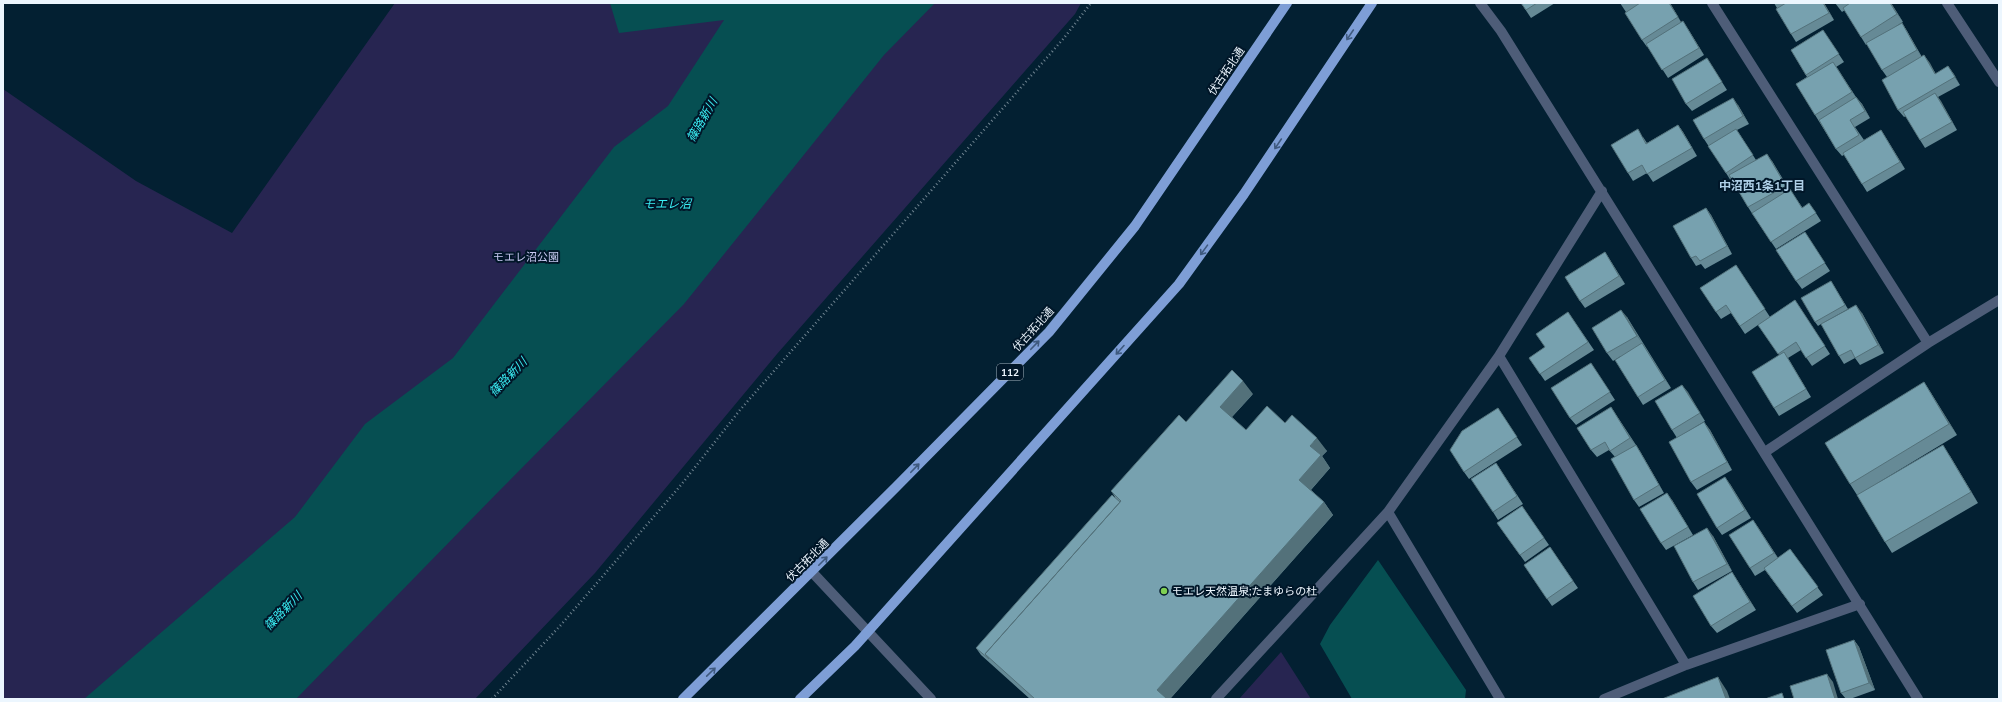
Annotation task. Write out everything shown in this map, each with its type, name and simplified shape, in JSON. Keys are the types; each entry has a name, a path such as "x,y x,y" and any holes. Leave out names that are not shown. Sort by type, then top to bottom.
{"main road":[{"name":"伏古拓北通","path":"683,699 812,572 1049,332 1135,226 1287,3"},
{"path":"800,699 855,646 1179,284 1244,194 1372,3"}],"street":[{"path":"1480,3 1501,31 1602,191 1918,699"},
{"path":"1712,3 1928,343"},
{"path":"1947,3 1999,82"},
{"path":"1216,699 1388,512 1500,356 1602,191"},
{"path":"1765,452 1928,343 1999,300"},
{"path":"1500,356 1686,665"},
{"path":"1388,512 1500,699"},
{"path":"812,572 931,699"},
{"path":"1604,699 1686,665 1860,604"}],"path":[{"path":"492,699 565,621 681,485 740,410 1064,38 1091,3"}],"green space":[{"name":"モエレ沼公園","path":"395,3 1081,3 1075,14 777,354 595,573 475,699 3,699 3,89 136,181 232,233"},
{"path":"1281,652 1311,699 1239,699"}],"water":[{"name":"モエレ沼","path":"610,3 935,3 884,55 684,304 296,699 84,699 295,517 365,424 453,358 614,147 668,106 724,20 619,33"},
{"path":"1378,560 1466,690 1465,699 1352,699 1320,644 1330,625"}],"building":[{"path":"1521,3 1537,3 1526,10"},
{"path":"1640,3 1669,3 1678,17 1642,40 1625,13"},
{"path":"1786,3 1823,3 1829,13 1791,34 1776,9"},
{"path":"1850,3 1890,3 1897,14 1861,37 1843,8"},
{"path":"1683,21 1699,48 1662,70 1646,44"},
{"path":"1902,23 1917,50 1882,70 1866,43"},
{"path":"1823,30 1839,54 1806,75 1791,50"},
{"path":"1924,55 1935,74 1948,66 1955,77 1898,110 1882,80"},
{"path":"1707,58 1722,82 1686,104 1672,79"},
{"path":"1833,62 1852,92 1815,115 1796,84"},
{"path":"1935,93 1952,122 1920,140 1903,112"},
{"path":"1856,97 1865,111 1850,120 1859,135 1836,149 1819,120"},
{"path":"1733,98 1743,116 1704,139 1693,120"},
{"path":"1678,125 1692,148 1647,174 1642,165 1628,173 1611,145 1638,129 1646,144"},
{"path":"1736,129 1753,155 1726,173 1708,146"},
{"path":"1881,130 1900,162 1862,184 1843,153"},
{"path":"1767,154 1786,186 1748,207 1729,175"},
{"path":"1790,189 1802,208 1809,203 1816,213 1771,242 1752,213"},
{"path":"1706,208 1727,246 1700,261 1696,256 1691,258 1673,226"},
{"path":"1805,232 1825,263 1796,281 1776,250"},
{"path":"1605,252 1619,276 1580,301 1565,277"},
{"path":"1736,265 1765,309 1740,326 1726,305 1716,312 1700,288"},
{"path":"1831,281 1845,305 1815,322 1801,298"},
{"path":"1795,300 1825,346 1806,358 1796,342 1778,354 1758,325"},
{"path":"1856,305 1878,345 1855,358 1851,350 1839,356 1821,324"},
{"path":"1621,310 1637,336 1607,353 1592,328"},
{"path":"1568,312 1588,342 1540,374 1529,358 1545,347 1536,334"},
{"path":"1642,343 1665,380 1638,397 1615,360"},
{"path":"1784,352 1806,389 1774,408 1752,372"},
{"path":"1591,363 1610,392 1570,418 1551,388"},
{"name":"モエレ天然温泉;たまゆらの杜","path":"1232,370 1243,381 1220,407 1246,430 1267,406 1285,423 1292,415 1317,438 1310,446 1321,455 1299,480 1324,502 1157,690 1166,698 1165,699 1035,699 985,654 1121,501 1111,491 1179,415 1186,422"},
{"path":"1924,382 1949,424 1850,484 1825,443"},
{"path":"1682,385 1700,413 1672,430 1655,401"},
{"path":"1611,407 1630,438 1610,451 1605,442 1591,450 1577,428"},
{"path":"1498,408 1517,437 1464,472 1450,450 1462,431"},
{"path":"1704,422 1727,462 1691,482 1669,442"},
{"path":"1636,445 1659,485 1634,500 1611,459"},
{"path":"1943,445 1971,492 1885,542 1857,495"},
{"path":"1496,463 1517,496 1493,512 1471,479"},
{"path":"1725,477 1745,510 1717,528 1697,494"},
{"path":"1667,493 1688,527 1661,543 1640,509"},
{"path":"1112,495 1120,502 985,654 989,659 976,648"},
{"path":"1522,506 1544,538 1520,555 1497,523"},
{"path":"1753,520 1774,553 1750,568 1729,535"},
{"path":"1707,528 1727,564 1693,582 1674,546"},
{"path":"1550,547 1573,581 1547,599 1524,565"},
{"path":"1790,549 1818,587 1792,606 1764,568"},
{"path":"1732,572 1750,602 1711,626 1693,596"},
{"path":"1854,640 1869,683 1841,693 1826,650"},
{"path":"1827,674 1835,699 1794,699 1790,686"},
{"path":"1718,677 1726,699 1662,699"},
{"path":"1782,693 1784,699 1765,699"}],"place":[{"name":"モエレ天然温泉;たまゆらの杜","path":"1164,591"}],"district":[{"name":"中沼西1条1丁目","path":"1762,186"}],"water label":[{"name":"篠路新川","path":"702,120"},
{"name":"篠路新川","path":"508,377"},
{"name":"篠路新川","path":"283,611"}]}
